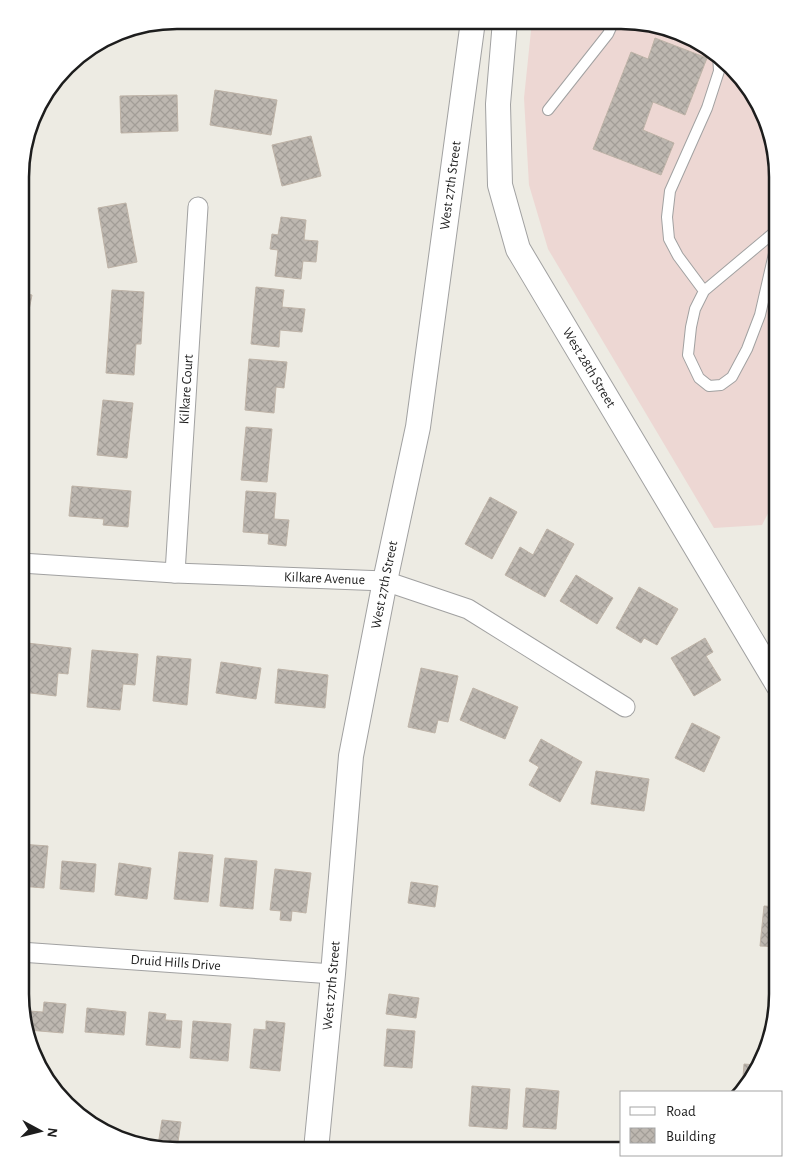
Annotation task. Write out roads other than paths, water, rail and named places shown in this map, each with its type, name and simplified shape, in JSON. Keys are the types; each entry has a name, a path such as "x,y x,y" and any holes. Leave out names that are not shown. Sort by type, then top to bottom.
{"street":[{"name":"West 27th Street","path":"317,1142 351,756 385,581 418,427 473,29"},
{"name":"West 28th Street","path":"504,29 498,104 500,185 518,249 769,670"},
{"name":"Kilkare Court","path":"174,572 198,207"},
{"name":"Kilkare Avenue","path":"29,563 385,581 468,609 624,707"},
{"name":"Druid Hills Drive","path":"29,953 333,974"}],"lane":[{"path":"548,110 610,29"},
{"path":"704,291 678,256 669,239 667,217 670,191 706,108 719,71 719,66"},
{"path":"769,237 704,291 695,309 688,355 699,378 709,386 721,385 732,377 747,349 760,315 769,276"}]}
